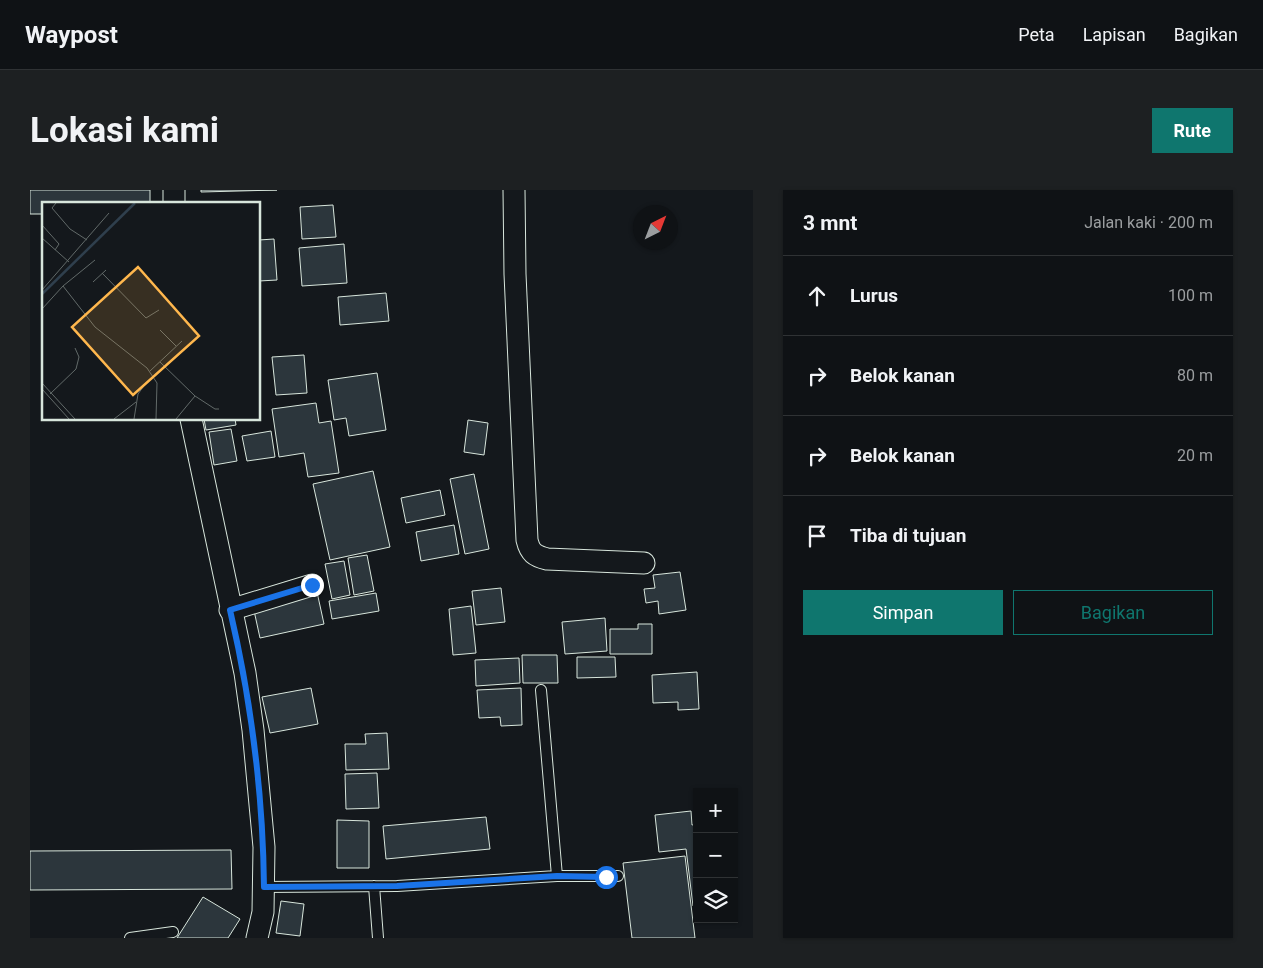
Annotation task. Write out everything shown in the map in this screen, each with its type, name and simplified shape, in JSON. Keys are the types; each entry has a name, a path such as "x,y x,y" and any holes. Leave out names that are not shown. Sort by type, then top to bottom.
{"street":[{"path":"514,190 527,540 529,550 536,556 547,559 644,563"},
{"path":"191,420 230,610 245,673 253,730 264,847 263,912 257,938"},
{"path":"230,610 312,585"}],"lane":[{"path":"541,690 557,876"},
{"path":"264,887 374,886 557,876 618,876"},
{"path":"374,886 378,938"},
{"path":"130,938 173,932"}],"building":[{"path":"30,190 150,190 150,202 42,202 42,214 30,214"},
{"path":"201,190 277,190 201,192"},
{"path":"333,205 336,237 302,239 300,207"},
{"path":"274,239 277,280 260,281 260,240"},
{"path":"344,244 347,283 302,286 299,248"},
{"path":"386,293 389,321 340,325 338,297"},
{"path":"304,355 307,393 276,395 272,357"},
{"path":"377,373 386,430 349,436 346,418 334,420 328,380"},
{"path":"316,403 319,423 331,421 339,473 308,477 304,453 279,457 272,409"},
{"path":"204,420 235,420 236,425 206,430"},
{"path":"468,420 488,423 484,455 464,452"},
{"path":"231,429 237,461 214,465 209,432"},
{"path":"271,431 275,457 247,461 242,436"},
{"path":"373,471 390,547 330,560 313,484"},
{"path":"474,474 489,549 465,554 450,479"},
{"path":"440,490 445,515 406,523 401,498"},
{"path":"454,525 459,554 421,561 416,532"},
{"path":"367,555 374,591 354,595 348,558"},
{"path":"344,561 350,595 332,599 325,564"},
{"path":"680,572 686,610 659,614 658,601 646,603 644,589 655,588 653,575"},
{"path":"501,588 505,622 476,625 472,591"},
{"path":"317,592 324,624 260,638 253,606"},
{"path":"376,593 379,611 332,619 329,601"},
{"path":"471,606 476,653 453,655 449,609"},
{"path":"605,618 607,651 565,654 562,622"},
{"path":"638,624 652,624 652,654 610,654 610,629 638,629"},
{"path":"522,655 557,655 558,683 523,683"},
{"path":"577,657 615,657 616,677 577,678"},
{"path":"519,658 520,683 476,686 475,660"},
{"path":"697,672 699,709 678,710 678,702 653,703 652,675"},
{"path":"311,688 318,724 270,733 262,697"},
{"path":"521,688 522,725 501,726 500,717 479,718 477,690"},
{"path":"387,733 389,769 346,770 345,744 366,744 365,734"},
{"path":"377,773 379,808 346,809 345,774"},
{"path":"691,811 693,825 693,906 686,849 659,852 655,815"},
{"path":"486,817 490,849 386,859 383,826"},
{"path":"337,820 369,821 369,868 337,868"},
{"path":"231,850 232,889 30,890 30,851"},
{"path":"685,856 695,938 632,938 623,863"},
{"path":"203,897 240,919 228,938 177,938"},
{"path":"281,901 304,904 300,936 276,933"}],"route":[{"path":"312,585 230,610 245,673 253,730 264,847 264,887 397,886 557,876 606,877"}]}
